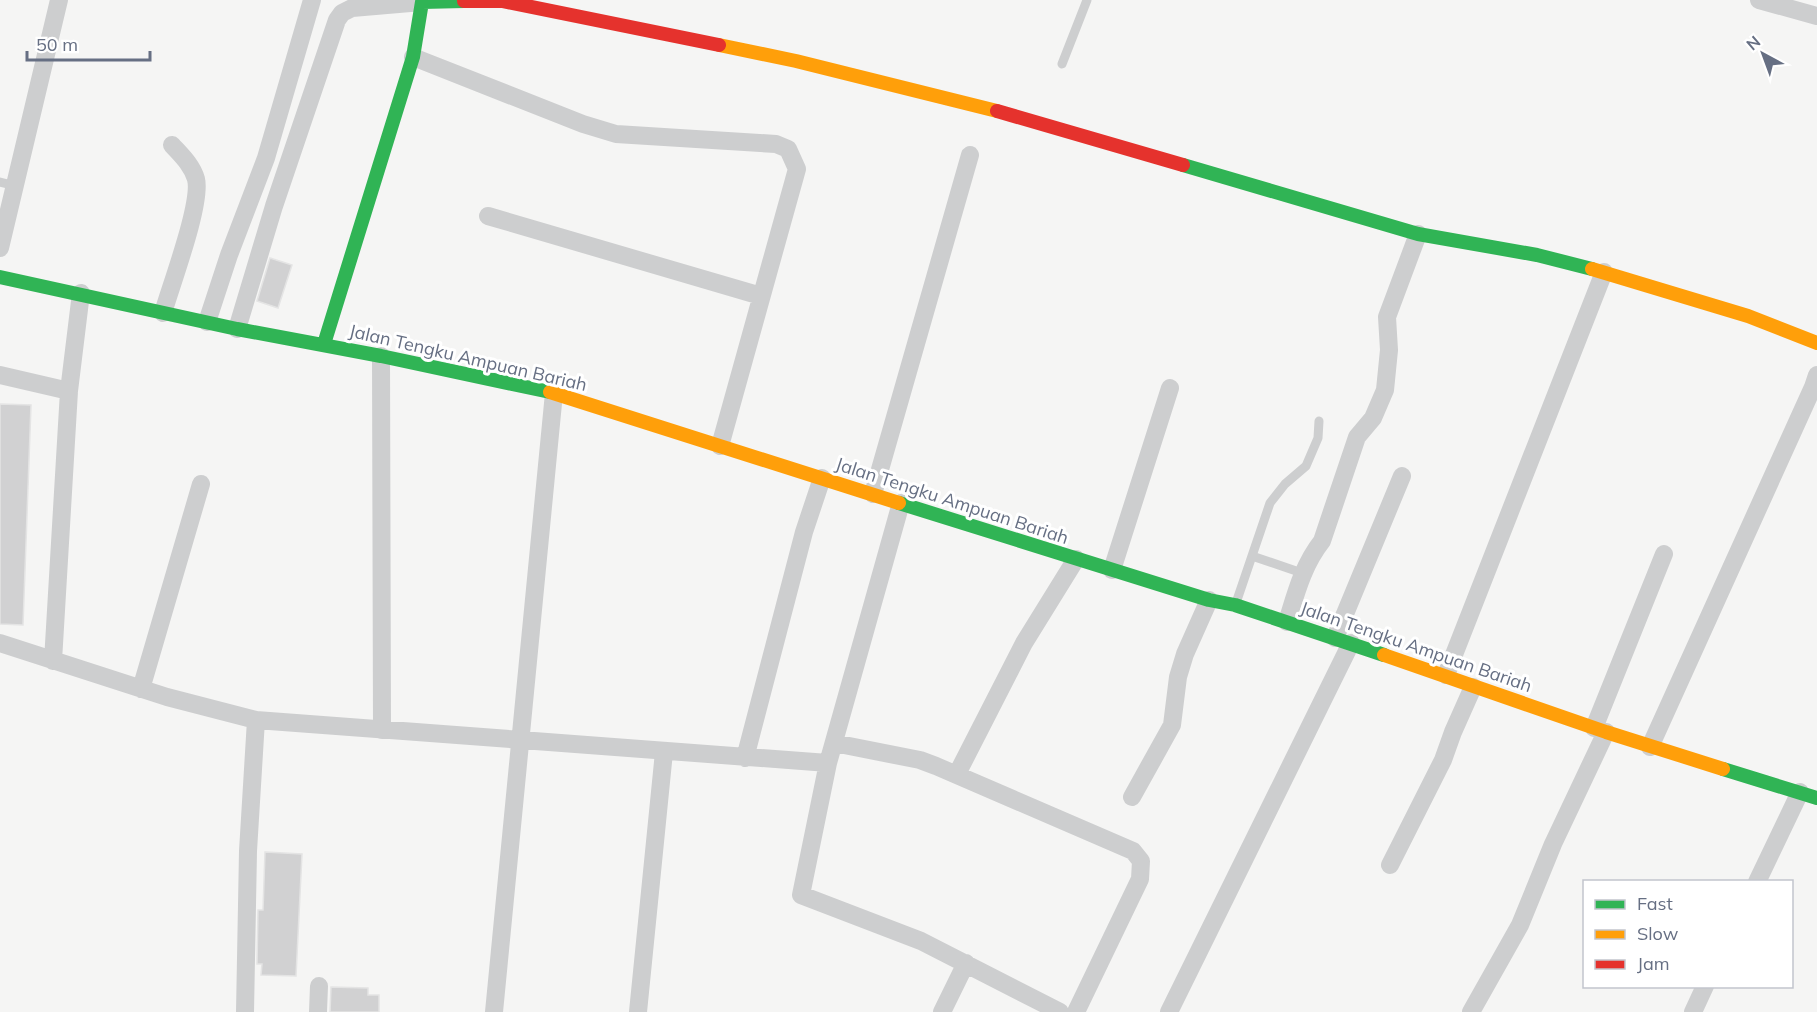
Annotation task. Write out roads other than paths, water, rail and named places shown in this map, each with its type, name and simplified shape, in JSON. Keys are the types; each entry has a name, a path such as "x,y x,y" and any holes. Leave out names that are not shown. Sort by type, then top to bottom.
{"main road":[{"path":"324,345 413,57 422,2 502,1 796,61 1017,116 1418,234 1537,255 1604,272 1748,316 1817,343"},
{"name":"Jalan Tengku Ampuan Bariah","path":"10,266 72,291"},
{"name":"Jalan Tengku Ampuan Bariah","path":"0,277 237,329 381,356 554,393 1076,559 1209,600 1235,605 1446,675 1473,687 1650,747 1809,795"}],"street":[{"path":"0,248 8,184 59,0"},
{"path":"207,322 229,255 266,158 312,0"},
{"path":"1759,0 1817,16"},
{"path":"237,329 274,206 337,20 342,13 352,8 422,2"},
{"path":"413,57 583,124 616,134 776,144 788,149 797,169 720,446"},
{"path":"290,75 312,93"},
{"path":"163,313 197,195 192,170 172,145"},
{"path":"873,495 970,155"},
{"path":"488,216 761,296"},
{"path":"1287,622 1302,573 1322,541 1357,437 1373,418 1385,390 1389,350 1388,317 1418,234"},
{"path":"1446,675 1604,272"},
{"path":"53,661 69,391 72,291"},
{"path":"381,356 382,730"},
{"path":"0,375 69,391"},
{"path":"1650,747 1817,375"},
{"path":"1112,570 1170,388"},
{"path":"494,1012 554,393"},
{"path":"1169,1012 1343,640 1402,476"},
{"path":"745,758 804,532 822,478"},
{"path":"141,689 201,484"},
{"path":"901,503 828,764 801,895 921,941 1060,1012"},
{"path":"1471,1012 1520,925 1600,730 1664,554"},
{"path":"957,774 1024,643 1076,559"},
{"path":"1132,797 1172,725 1178,677 1185,654 1209,600"},
{"path":"0,643 141,689 256,720 828,764"},
{"path":"1390,865 1443,760 1473,687"},
{"path":"245,1012 248,851 256,720"},
{"path":"834,743 920,760 1133,851 1141,861 1140,879 1076,1012"},
{"path":"638,1012 664,752"},
{"path":"1758,880 1809,795"},
{"path":"942,1012 966,963"},
{"path":"318,1012 319,986"},
{"path":"1693,1012 1705,988"}],"lane":[{"path":"1062,64 1087,0"},
{"path":"1235,605 1270,503 1285,484 1305,466 1318,438 1319,421"},
{"path":"1252,556 1302,573"}]}
